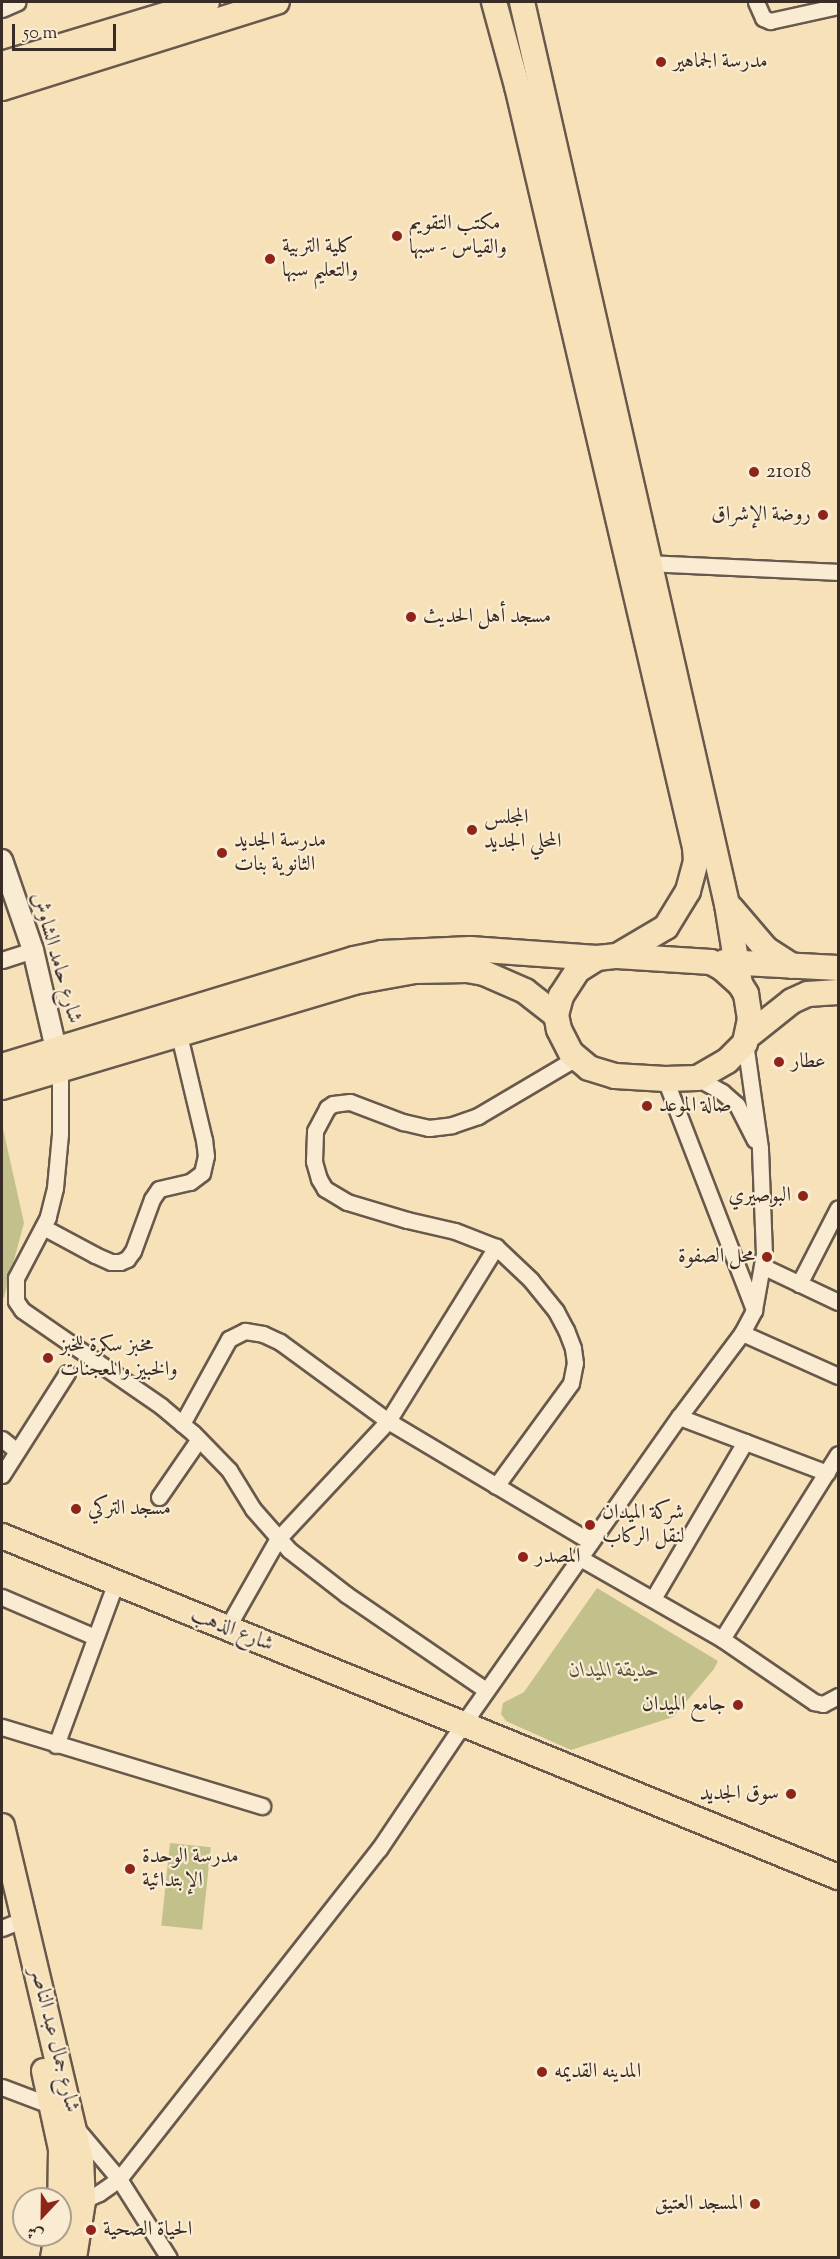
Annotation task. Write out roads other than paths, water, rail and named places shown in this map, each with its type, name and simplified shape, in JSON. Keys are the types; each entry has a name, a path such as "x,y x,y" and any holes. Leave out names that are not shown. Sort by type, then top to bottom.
{"main road":[{"path":"4,70 192,10 276,2"},
{"path":"494,2 517,86 695,847 696,861 688,891 666,927 578,970 569,982 556,1015"},
{"path":"522,2 727,904 739,973 749,1005 746,1040"},
{"path":"727,904 766,949 792,966"},
{"path":"2,1087 59,1060 354,959 382,953 470,949 711,962 739,973 792,966 838,968"},
{"path":"2,1066 59,1060 179,1035 354,982 415,971 467,970 484,973 525,991 556,1015 564,1042 576,1058 600,1073 664,1079 697,1077 727,1061 746,1040 792,1001 808,994 838,992"},
{"name":"شارع الذهب","path":"2,1536 838,1877"},
{"name":"شارع جمال عبد الناصر","path":"2,1826 81,2159 72,2194"},
{"name":"شارع جمال عبد الناصر","path":"2,1885 7,1926 52,2106 61,2149 65,2187"},
{"name":"شارع جمال عبد الناصر","path":"72,2242 74,2258"}],"street":[{"path":"2,9 18,2"},
{"path":"756,2 763,18 770,21 838,6"},
{"path":"648,563 838,572"},
{"name":"شارع حامد الشاوش","path":"2,860 33,950 59,1060"},
{"path":"2,960 33,950"},
{"path":"43,1227 95,1255 120,1262 127,1259 133,1251 152,1199 159,1189 190,1182 202,1173 206,1156 204,1140 179,1035"},
{"path":"72,2208 119,2179 379,1849 486,1690 679,1417 742,1333 754,1310 762,1266 760,1148 746,1040"},
{"path":"496,1486 571,1383 575,1363 573,1348 556,1311 531,1280 496,1247 455,1231 376,1212 335,1196 325,1189 316,1170 314,1142 322,1114 333,1104 350,1102 429,1128 452,1125 478,1116 576,1058"},
{"path":"59,1060 57,1173 53,1201 43,1227 16,1278 16,1301 22,1310 161,1406 200,1439 229,1470 253,1509 277,1540 347,1595 486,1690"},
{"path":"697,1077 722,1092 736,1105 760,1148"},
{"path":"664,1079 754,1310"},
{"path":"799,1284 838,1208"},
{"path":"227,1628 277,1540 388,1421 496,1247"},
{"path":"762,1266 838,1302"},
{"path":"182,1424 229,1340 245,1331 263,1334 280,1342 388,1421 591,1542"},
{"path":"742,1333 838,1376"},
{"path":"2,1475 67,1373"},
{"path":"679,1417 827,1473"},
{"path":"2,1439 17,1451"},
{"path":"159,1497 200,1439"},
{"path":"654,1598 745,1442"},
{"path":"722,1639 838,1454"},
{"path":"580,1557 722,1639 814,1702 824,1704 838,1696"},
{"path":"56,1744 116,1582"},
{"path":"2,1597 95,1637"},
{"path":"2,1727 262,1806"},
{"path":"2,2087 52,2106"},
{"path":"75,2128 119,2179 169,2258"}],"place":[{"name":"مدرسة الجماهير","path":"661,62"},
{"name":"مكتب التقويم والقياس - سبها","path":"397,236"},
{"name":"كلية التربية والتعليم سبها","path":"270,259"},
{"name":"21018","path":"754,472"},
{"name":"روضة الإشراق","path":"823,515"},
{"name":"مسجد أهل الحديث","path":"411,617"},
{"name":"المجلس المحلي الجديد","path":"472,830"},
{"name":"مدرسة الجديد الثانوية بنات","path":"222,853"},
{"name":"عطار","path":"779,1062"},
{"name":"صالة الموعد","path":"647,1106"},
{"name":"البوصيري","path":"803,1196"},
{"name":"محل الصفوة","path":"767,1257"},
{"name":"مخبز سكرة للخبز والخبيز والمعجنات","path":"48,1358"},
{"name":"مسجد التركي","path":"76,1509"},
{"name":"شركة الميدان لنقل الركاب","path":"590,1525"},
{"name":"المصدر","path":"523,1557"},
{"name":"جامع الميدان","path":"738,1705"},
{"name":"سوق الجديد","path":"791,1794"},
{"name":"مدرسة الوحدة الإبتدائية","path":"130,1869"},
{"name":"المدينه القديمه","path":"542,2072"},
{"name":"المسجد العتيق","path":"755,2204"},
{"name":"الحياة الصحية","path":"91,2230"}],"park label":[{"name":"حديقة الميدان","path":"614,1671"}]}
